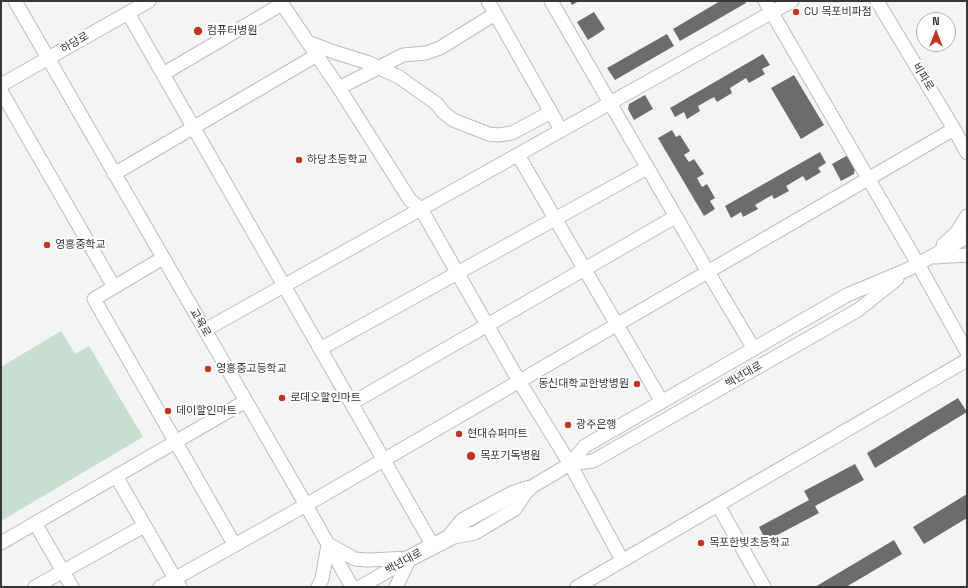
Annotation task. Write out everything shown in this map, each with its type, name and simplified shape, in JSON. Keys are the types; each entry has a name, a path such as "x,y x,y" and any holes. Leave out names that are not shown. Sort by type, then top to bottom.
{"main road":[{"name":"백년대로","path":"410,558 449,538 464,521 513,494 528,489"}],"street":[{"name":"교육로","path":"14,1 306,504 352,587"},
{"name":"하당로","path":"1,85 149,1"},
{"path":"488,1 561,130"},
{"path":"551,1 675,217 754,349"},
{"path":"205,330 610,103 769,7 792,1"},
{"name":"비파로","path":"877,1 967,153"},
{"path":"162,74 281,3 339,88 410,200 421,209 519,381 570,464 622,560"},
{"path":"769,7 868,178 914,267 967,352"},
{"path":"128,13 434,546"},
{"path":"339,88 403,55 426,53 440,48 495,14"},
{"path":"308,42 369,63 399,77 437,104 453,120 489,134 498,135 512,133 551,112"},
{"path":"114,174 317,55"},
{"path":"1,91 114,287"},
{"path":"160,587 178,583 234,544 708,272 868,178 954,130"},
{"path":"518,155 662,402"},
{"path":"320,349 647,168"},
{"path":"931,257 957,232 967,216"},
{"path":"352,403 675,217"},
{"name":"백년대로","path":"570,464 593,461 803,342 858,310 914,267 967,237"},
{"path":"931,257 967,255"},
{"path":"163,258 94,299 234,544"},
{"name":"백년대로","path":"528,489 570,464 585,446 847,295 914,267"},
{"path":"577,587 967,360"},
{"path":"1,543 246,401"},
{"path":"116,476 178,583"},
{"path":"718,505 764,587"},
{"path":"36,523 72,587"},
{"path":"35,587 144,526"},
{"path":"318,587 324,568 328,544 355,559 368,560 410,558 396,587"},
{"name":"백년대로","path":"360,587 410,558"}],"green space":[{"path":"61,331 75,354 89,346 143,437 1,521 1,367"}],"building":[{"path":"570,1 579,1 572,5"},
{"path":"720,1 745,1 746,3 680,41 673,29"},
{"path":"594,12 605,29 588,40 577,22"},
{"path":"667,34 674,46 615,80 607,68"},
{"path":"763,54 770,65 762,69 765,74 749,83 746,78 730,88 732,93 717,102 714,97 698,106 700,111 687,119 684,112 675,117 670,108"},
{"path":"794,75 824,125 801,139 771,88"},
{"path":"645,95 653,109 634,120 628,109 629,104"},
{"path":"672,130 676,137 680,135 690,151 684,155 689,162 694,159 704,174 697,178 702,187 707,184 715,198 710,201 715,209 704,216 658,138"},
{"path":"820,152 826,163 818,168 821,172 806,181 803,176 786,186 789,191 774,199 772,195 755,205 758,209 743,217 741,212 731,218 725,206"},
{"path":"848,155 855,168 854,174 841,181 832,164"},
{"path":"958,398 967,412 875,468 867,453"},
{"path":"855,464 864,480 815,506 819,513 766,541 759,527 809,500 804,491"},
{"path":"967,494 967,518 924,544 913,527"},
{"path":"894,540 902,554 846,587 815,587"}],"place":[{"name":"CU 목포비파점","path":"796,12"},
{"name":"컴퓨터병원","path":"198,31"},
{"name":"하당초등학교","path":"299,160"},
{"name":"영흥중학교","path":"47,245"},
{"name":"영흥중고등학교","path":"208,369"},
{"name":"동신대학교한방병원","path":"637,384"},
{"name":"로데오할인마트","path":"282,398"},
{"name":"데이할인마트","path":"168,411"},
{"name":"광주은행","path":"568,425"},
{"name":"현대슈퍼마트","path":"459,434"},
{"name":"목포기독병원","path":"471,456"},
{"name":"목포한빛초등학교","path":"701,543"}]}
